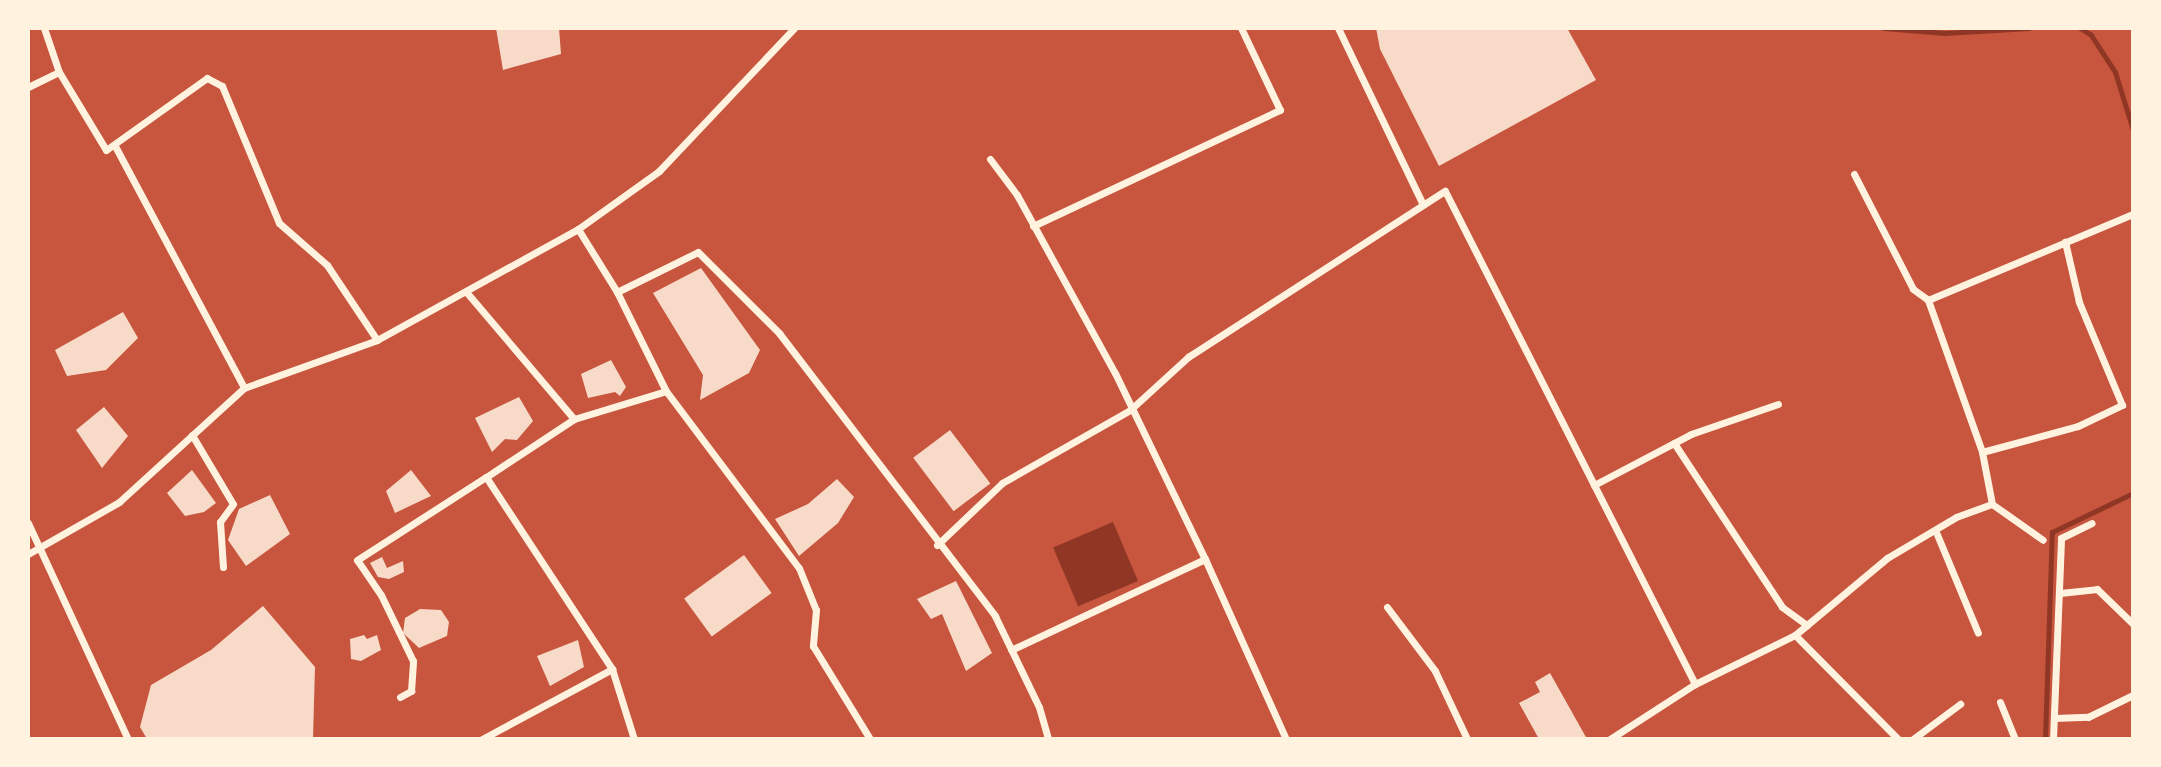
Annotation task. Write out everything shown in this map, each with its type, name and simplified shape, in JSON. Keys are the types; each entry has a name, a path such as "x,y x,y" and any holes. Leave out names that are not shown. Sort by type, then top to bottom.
{"street":[{"path":"44,28 59,72 106,150 207,78 222,86 279,223 327,265 377,340"},
{"path":"28,554 119,502 244,388 377,340 468,294 578,229 659,171 794,28"},
{"path":"1033,226 1280,110 1241,28"},
{"path":"1338,28 1423,205"},
{"path":"28,87 59,72"},
{"path":"115,146 244,388"},
{"path":"990,159 1033,226 1130,410 1205,559 1286,739"},
{"path":"1854,174 1913,289 1928,300 1982,452 1992,504 2043,540"},
{"path":"937,545 1002,483 1130,410 1188,357 1445,191 1695,684"},
{"path":"1928,300 2133,214"},
{"path":"578,229 617,292 666,391 799,568 816,610 813,646 870,739"},
{"path":"1982,452 2078,426 2122,405 2079,302 2065,242"},
{"path":"617,292 698,252 779,333 937,545 995,616 1039,707 1048,739"},
{"path":"468,294 574,419"},
{"path":"400,697 411,691 413,661 381,595 357,560 574,419 666,391"},
{"path":"1594,485 1674,443 1778,404"},
{"path":"192,435 233,504 220,522 223,567"},
{"path":"1674,443 1782,607 1807,625"},
{"path":"486,477 612,669 634,739"},
{"path":"1610,739 1695,684 1795,635 1887,558 1936,532 1956,517 1992,504"},
{"path":"28,523 128,739"},
{"path":"2053,739 2061,538 2092,523"},
{"path":"1936,532 1978,633"},
{"path":"1011,650 1205,559"},
{"path":"2060,593 2097,589 2133,624"},
{"path":"1387,607 1435,671 1467,739"},
{"path":"1795,635 1898,739"},
{"path":"482,739 612,669"},
{"path":"2054,718 2088,717 2133,695"},
{"path":"2000,702 2015,739"},
{"path":"1913,739 1960,704"}],"shaded area":[{"path":"1113,522 1138,581 1078,606 1053,547"}],"building":[{"path":"496,28 559,28 561,54 503,70"},
{"path":"1376,28 1567,28 1596,80 1439,166 1380,49"},
{"path":"701,268 760,350 749,373 700,400 703,375 653,293"},
{"path":"123,312 138,338 106,370 67,376 55,350"},
{"path":"611,360 626,387 620,396 615,392 588,398 581,374"},
{"path":"519,397 533,421 517,440 505,439 492,452 475,418"},
{"path":"104,407 128,436 102,468 76,430"},
{"path":"950,430 990,484 954,511 913,458"},
{"path":"192,470 216,503 204,512 185,516 167,493"},
{"path":"411,470 431,496 395,513 386,491"},
{"path":"837,479 854,497 838,523 799,556 775,519 808,504"},
{"path":"270,495 290,534 246,566 228,540 239,509"},
{"path":"744,555 772,593 712,637 684,598"},
{"path":"382,557 387,568 403,561 404,572 389,579 378,577 370,563"},
{"path":"956,581 992,653 966,671 942,614 931,619 917,599"},
{"path":"263,606 315,667 313,739 147,739 140,727 151,685 211,650"},
{"path":"420,609 441,610 449,622 447,636 419,648 403,633 405,618"},
{"path":"364,635 367,639 377,635 381,650 361,661 351,659 350,639"},
{"path":"578,640 584,667 550,686 537,656"},
{"path":"1550,673 1587,739 1539,739 1519,703 1540,692 1535,682"}],"waterway":[{"path":"1884,28 1945,33 2029,28"},
{"path":"2080,28 2091,35 2115,72 2133,130"},
{"path":"2045,739 2052,532 2133,493"}]}
